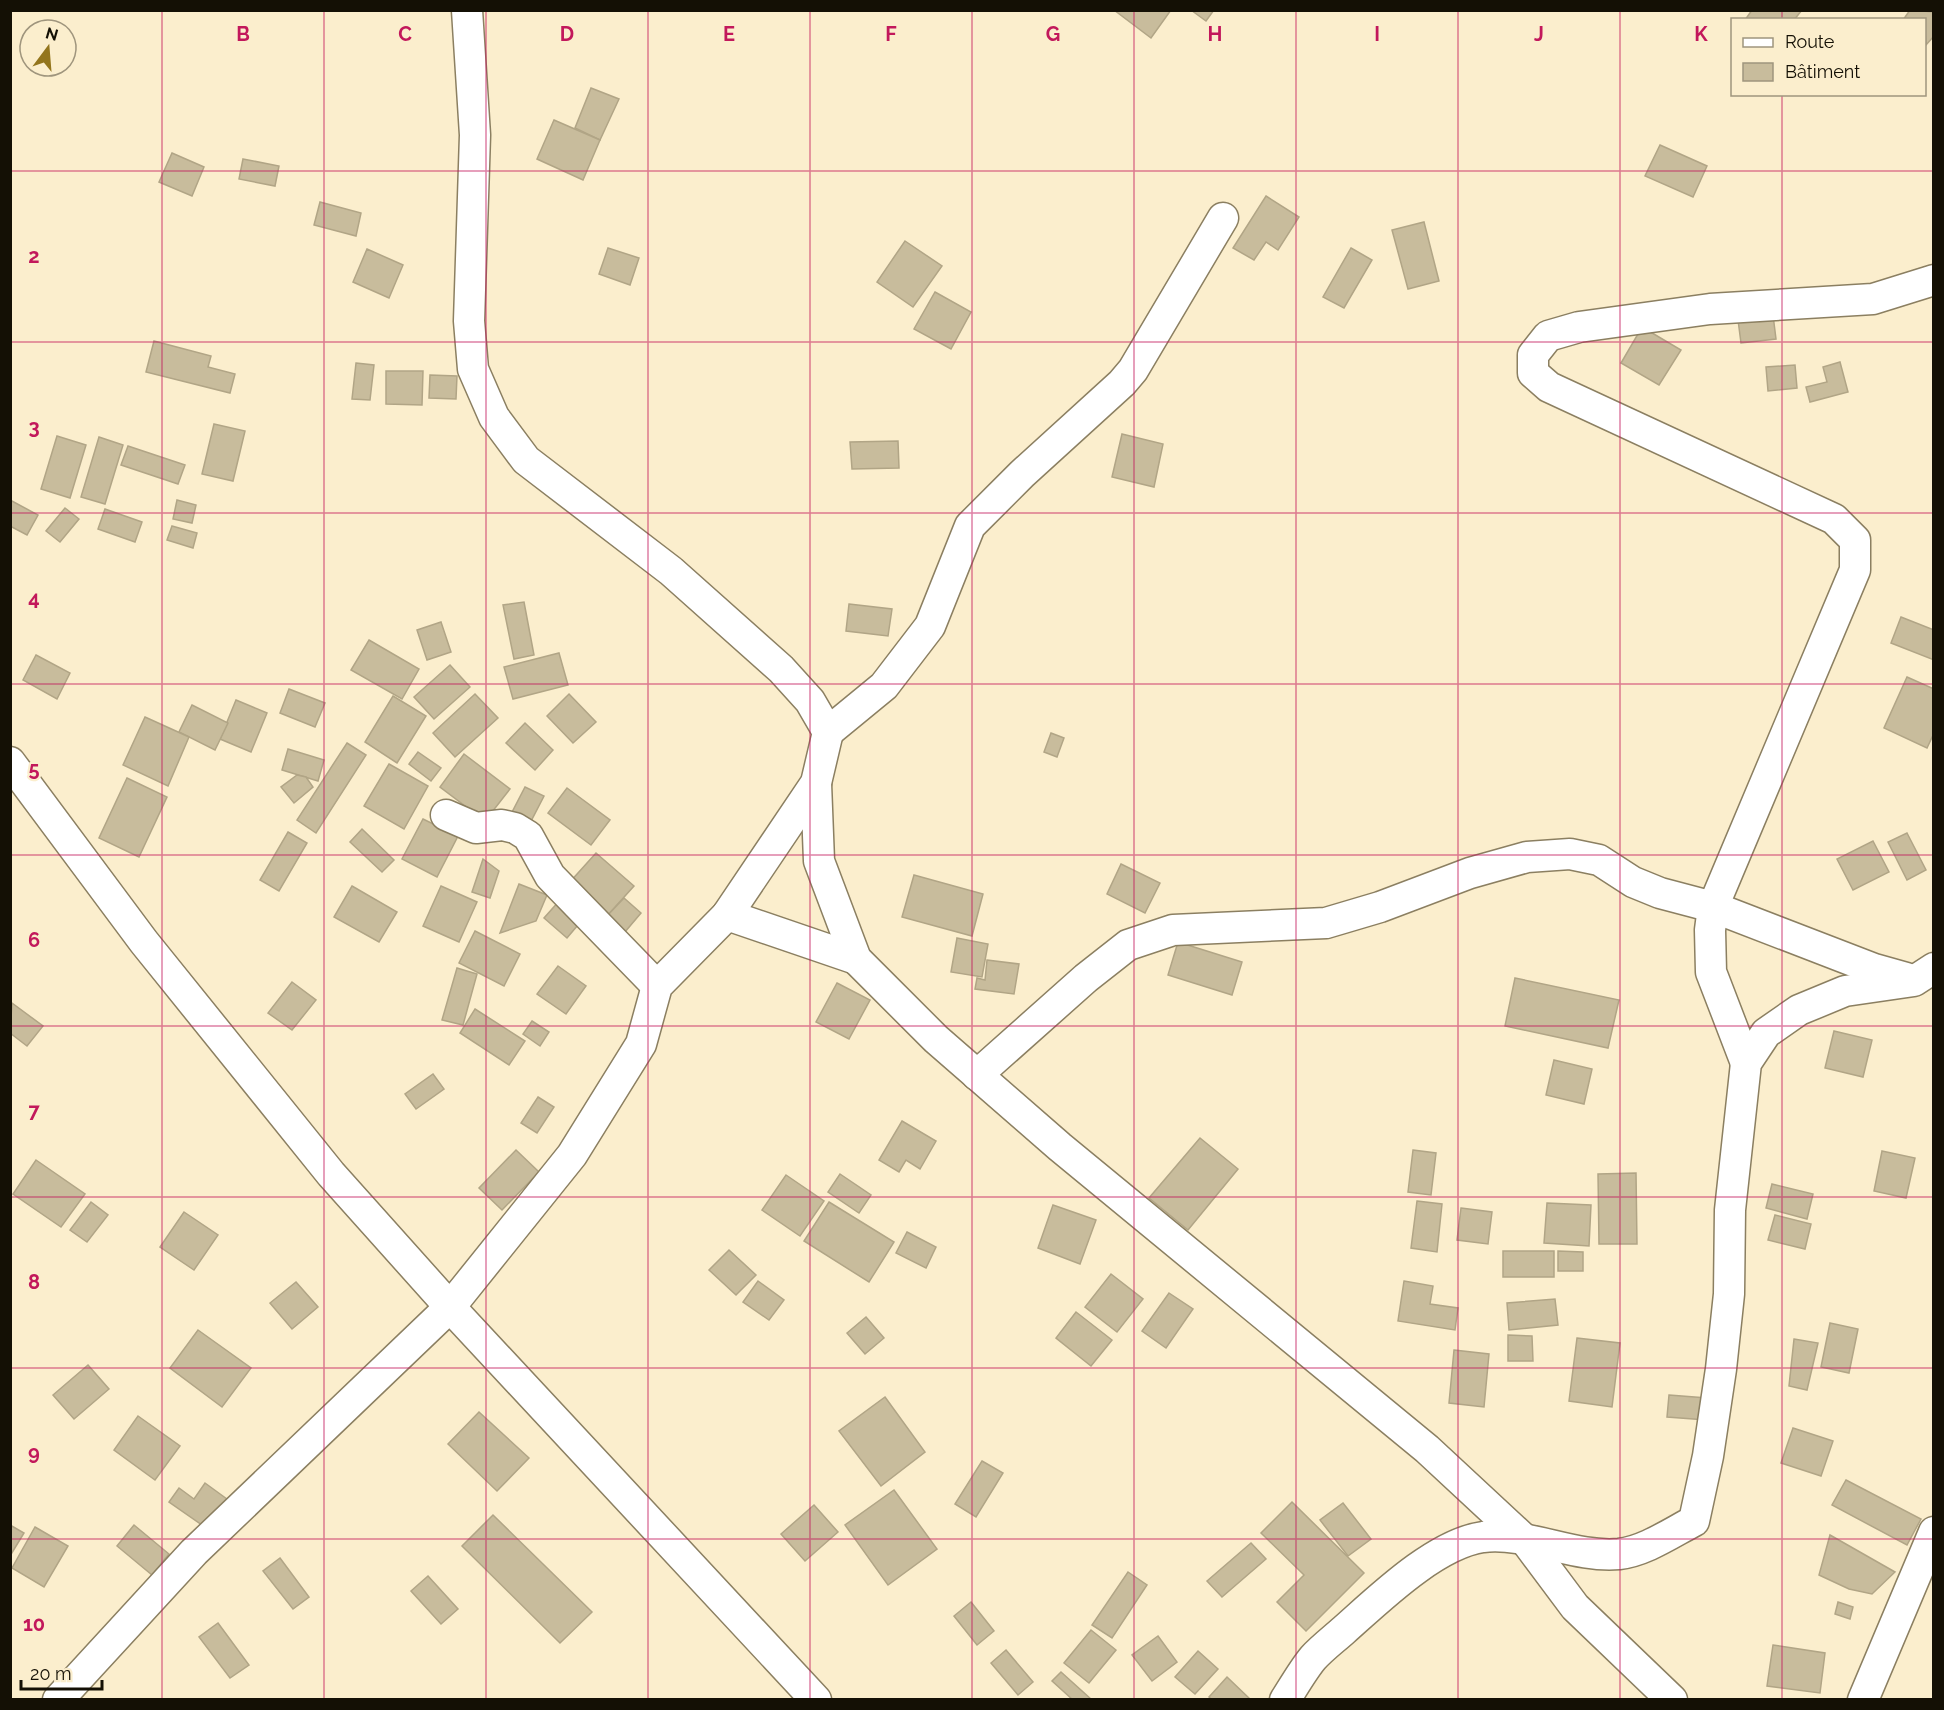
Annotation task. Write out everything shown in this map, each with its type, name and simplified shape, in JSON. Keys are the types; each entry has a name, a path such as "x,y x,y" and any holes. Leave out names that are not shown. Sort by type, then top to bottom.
{"street":[{"path":"467,10 475,135 469,321 473,369 494,417 526,460 671,571 781,669 810,701 828,732"},
{"path":"1223,218 1133,370 970,526 930,626 884,686 828,732 816,783 819,861 856,959 936,1040 1060,1147 1427,1449 1525,1540 1575,1607 1672,1700"},
{"path":"1286,1700 1314,1657 1372,1605 1426,1563 1453,1548 1483,1538 1525,1540 1575,1551 1620,1554 1658,1540 1694,1521 1708,1456 1729,1294 1730,1210 1746,1063 1711,972 1710,930 1713,907 1855,570 1855,540 1834,519 1549,387 1533,373 1533,355 1548,336 1579,327 1710,309 1873,299 1934,280"},
{"path":"10,762 144,942 332,1174 450,1307 816,1700"},
{"path":"58,1700 194,1552 450,1307 572,1155 641,1044 657,986 727,915 816,783"},
{"path":"446,815 476,828 502,825 515,828 528,836 550,876 657,986"},
{"path":"977,1075 1086,978 1128,945 1173,930 1326,922 1380,907 1470,873 1516,860 1570,854 1599,860 1633,882 1660,893 1713,907 1874,969 1927,978"},
{"path":"727,915 856,959"},
{"path":"1746,1063 1766,1033 1799,1010 1845,991 1927,978"},
{"path":"1863,1700 1934,1532"}],"building":[{"path":"1114,10 1171,10 1151,38"},
{"path":"1191,10 1214,10 1206,21"},
{"path":"1752,10 1802,10 1796,18 1746,18"},
{"path":"1910,10 1934,12 1934,36 1926,45 1926,18 1904,18"},
{"path":"591,88 619,99 600,140 575,128"},
{"path":"554,120 600,140 583,180 537,159"},
{"path":"1660,145 1707,166 1693,197 1645,176"},
{"path":"172,153 204,167 192,196 159,182"},
{"path":"243,159 279,166 275,186 239,179"},
{"path":"1266,196 1299,217 1278,250 1266,242 1254,260 1233,248"},
{"path":"320,202 361,213 356,236 314,225"},
{"path":"1424,222 1439,281 1408,289 1392,230"},
{"path":"905,241 942,266 913,307 877,282"},
{"path":"608,248 639,258 630,285 599,274"},
{"path":"1351,248 1372,260 1344,308 1323,297"},
{"path":"367,249 403,265 389,298 353,282"},
{"path":"935,292 971,312 951,349 914,329"},
{"path":"1773,315 1776,339 1741,343 1738,320"},
{"path":"1642,327 1681,350 1659,385 1621,363"},
{"path":"154,341 211,356 208,367 235,374 230,393 146,372"},
{"path":"1840,362 1848,392 1810,402 1806,387 1827,382 1823,367"},
{"path":"356,363 374,365 370,400 352,399"},
{"path":"1795,365 1797,388 1768,391 1766,367"},
{"path":"386,371 423,371 422,405 386,404"},
{"path":"430,375 457,376 456,399 429,398"},
{"path":"214,424 245,431 233,481 202,474"},
{"path":"1122,434 1163,444 1154,487 1112,477"},
{"path":"57,436 86,445 70,498 41,489"},
{"path":"99,437 123,445 105,504 81,497"},
{"path":"898,441 899,468 852,469 850,442"},
{"path":"128,446 185,465 178,484 121,465"},
{"path":"10,500 38,515 27,535 10,526"},
{"path":"177,500 196,505 192,523 173,519"},
{"path":"65,508 79,519 60,542 46,531"},
{"path":"105,509 142,522 135,542 98,529"},
{"path":"172,526 197,533 193,548 167,540"},
{"path":"524,602 534,655 514,659 503,605"},
{"path":"849,604 892,609 888,636 846,631"},
{"path":"1901,617 1934,630 1934,660 1891,643"},
{"path":"441,622 451,652 427,660 417,630"},
{"path":"369,640 419,669 402,699 351,670"},
{"path":"559,653 568,685 513,699 504,667"},
{"path":"36,655 70,673 57,699 23,680"},
{"path":"450,665 470,687 434,719 414,697"},
{"path":"1907,677 1934,689 1934,733 1927,748 1884,728"},
{"path":"289,689 325,703 315,727 280,713"},
{"path":"475,694 498,718 455,757 433,733"},
{"path":"569,694 596,722 573,743 547,716"},
{"path":"393,696 426,716 397,763 365,742"},
{"path":"236,700 267,713 251,752 220,739"},
{"path":"192,705 228,723 215,750 179,732"},
{"path":"145,717 189,737 168,786 123,765"},
{"path":"525,723 553,750 535,770 506,743"},
{"path":"1051,733 1064,738 1057,757 1044,752"},
{"path":"347,743 366,755 316,833 297,820"},
{"path":"288,749 324,760 318,781 282,770"},
{"path":"418,752 441,768 431,781 409,764"},
{"path":"464,754 510,789 485,821 440,787"},
{"path":"389,764 428,786 404,829 364,806"},
{"path":"297,775 306,777 313,787 294,803 281,787"},
{"path":"127,778 167,797 139,857 99,838"},
{"path":"525,787 544,796 528,827 509,818"},
{"path":"567,788 610,820 591,845 548,813"},
{"path":"423,819 458,836 437,877 402,859"},
{"path":"362,829 394,860 382,872 350,842"},
{"path":"288,832 307,843 279,891 260,880"},
{"path":"1907,833 1926,870 1907,880 1888,842"},
{"path":"1873,841 1889,872 1853,890 1837,859"},
{"path":"596,853 634,886 607,916 569,883"},
{"path":"483,859 499,871 490,898 472,892"},
{"path":"1121,864 1160,883 1145,913 1107,894"},
{"path":"914,875 983,894 972,936 902,917"},
{"path":"519,884 547,895 536,921 500,933"},
{"path":"352,886 397,912 379,942 334,917"},
{"path":"441,886 477,902 459,942 423,926"},
{"path":"624,898 641,913 625,932 607,916"},
{"path":"560,900 583,919 567,938 544,918"},
{"path":"475,931 520,954 504,986 459,963"},
{"path":"957,938 988,944 982,977 951,972"},
{"path":"1178,942 1242,962 1232,995 1168,975"},
{"path":"987,960 1019,964 1014,994 975,989 977,978 985,980"},
{"path":"558,966 586,986 566,1014 537,994"},
{"path":"457,968 477,974 463,1025 442,1020"},
{"path":"1515,978 1619,1000 1608,1048 1505,1026"},
{"path":"292,982 316,1000 292,1030 268,1013"},
{"path":"837,983 870,1000 849,1039 816,1022"},
{"path":"12,1003 43,1026 27,1046 10,1033"},
{"path":"475,1009 525,1041 509,1065 460,1033"},
{"path":"532,1021 549,1032 540,1046 523,1034"},
{"path":"1834,1031 1872,1040 1863,1077 1825,1068"},
{"path":"1554,1060 1592,1069 1584,1104 1546,1095"},
{"path":"433,1074 444,1089 416,1109 405,1094"},
{"path":"538,1097 554,1107 537,1133 521,1123"},
{"path":"902,1121 936,1141 920,1169 906,1160 899,1172 879,1160"},
{"path":"1200,1138 1238,1169 1188,1230 1149,1198"},
{"path":"516,1150 539,1172 502,1210 479,1188"},
{"path":"1413,1150 1436,1153 1431,1195 1408,1192"},
{"path":"1882,1151 1915,1158 1906,1198 1874,1191"},
{"path":"36,1160 85,1194 61,1227 13,1194"},
{"path":"1636,1173 1637,1244 1599,1244 1598,1174"},
{"path":"840,1174 871,1195 859,1213 828,1192"},
{"path":"786,1175 824,1201 800,1236 762,1210"},
{"path":"1772,1184 1813,1194 1807,1219 1766,1208"},
{"path":"1417,1201 1442,1204 1437,1252 1411,1248"},
{"path":"91,1202 108,1215 87,1242 70,1230"},
{"path":"829,1202 894,1242 869,1282 804,1241"},
{"path":"1547,1203 1591,1205 1589,1246 1544,1243"},
{"path":"1053,1205 1096,1220 1080,1264 1038,1248"},
{"path":"1461,1208 1492,1212 1488,1244 1457,1240"},
{"path":"184,1212 218,1235 194,1270 160,1247"},
{"path":"1775,1215 1811,1224 1805,1249 1768,1240"},
{"path":"907,1232 936,1247 926,1268 896,1253"},
{"path":"729,1250 756,1275 736,1295 709,1270"},
{"path":"1503,1251 1554,1251 1554,1277 1503,1277"},
{"path":"1558,1251 1583,1252 1583,1271 1558,1271"},
{"path":"1111,1274 1143,1299 1117,1332 1085,1307"},
{"path":"758,1281 784,1300 769,1320 743,1302"},
{"path":"1404,1281 1433,1286 1430,1304 1458,1308 1455,1330 1398,1321"},
{"path":"296,1282 318,1307 292,1329 270,1303"},
{"path":"1169,1293 1193,1309 1166,1348 1142,1331"},
{"path":"1555,1299 1558,1325 1509,1330 1507,1303"},
{"path":"1076,1312 1112,1340 1091,1366 1056,1338"},
{"path":"866,1317 884,1338 865,1354 847,1333"},
{"path":"1830,1323 1858,1329 1849,1373 1821,1367"},
{"path":"198,1330 251,1368 222,1407 170,1368"},
{"path":"1508,1335 1532,1336 1533,1361 1508,1361"},
{"path":"1577,1338 1620,1343 1612,1407 1569,1401"},
{"path":"1794,1339 1818,1343 1807,1390 1789,1386"},
{"path":"1454,1350 1489,1354 1484,1407 1449,1403"},
{"path":"88,1365 109,1389 74,1419 53,1395"},
{"path":"1669,1395 1707,1398 1706,1420 1667,1417"},
{"path":"885,1397 925,1452 881,1486 839,1431"},
{"path":"479,1412 529,1458 497,1491 448,1444"},
{"path":"138,1416 180,1446 155,1480 114,1450"},
{"path":"1793,1428 1833,1441 1821,1476 1781,1463"},
{"path":"982,1461 1003,1473 976,1517 955,1504"},
{"path":"1846,1480 1921,1519 1907,1545 1832,1505"},
{"path":"205,1483 227,1499 202,1525 169,1502 179,1488 194,1499"},
{"path":"894,1490 937,1549 888,1585 845,1525"},
{"path":"1292,1502 1364,1573 1306,1631 1277,1602 1304,1575 1261,1533"},
{"path":"1343,1503 1371,1539 1348,1556 1320,1520"},
{"path":"814,1505 838,1532 805,1561 781,1534"},
{"path":"493,1515 592,1612 560,1643 462,1546"},
{"path":"10,1525 24,1533 10,1556"},
{"path":"134,1525 169,1554 152,1575 117,1546"},
{"path":"35,1527 68,1546 44,1587 12,1568"},
{"path":"1830,1535 1895,1572 1872,1594 1849,1589 1819,1575"},
{"path":"1251,1543 1266,1559 1222,1597 1207,1581"},
{"path":"280,1558 309,1597 293,1609 263,1571"},
{"path":"1128,1572 1147,1585 1112,1638 1092,1625"},
{"path":"428,1576 458,1609 441,1624 411,1591"},
{"path":"971,1602 994,1631 977,1645 954,1616"},
{"path":"1838,1602 1853,1607 1850,1619 1835,1614"},
{"path":"218,1623 249,1665 230,1678 199,1637"},
{"path":"1091,1630 1116,1650 1089,1683 1064,1663"},
{"path":"1158,1636 1177,1662 1152,1681 1132,1655"},
{"path":"1773,1645 1825,1653 1820,1693 1767,1686"},
{"path":"1006,1650 1033,1682 1018,1695 991,1663"},
{"path":"1198,1651 1218,1669 1195,1694 1175,1677"},
{"path":"1061,1672 1092,1700 1073,1700 1052,1681"},
{"path":"1227,1677 1251,1700 1212,1700 1209,1697"}]}
